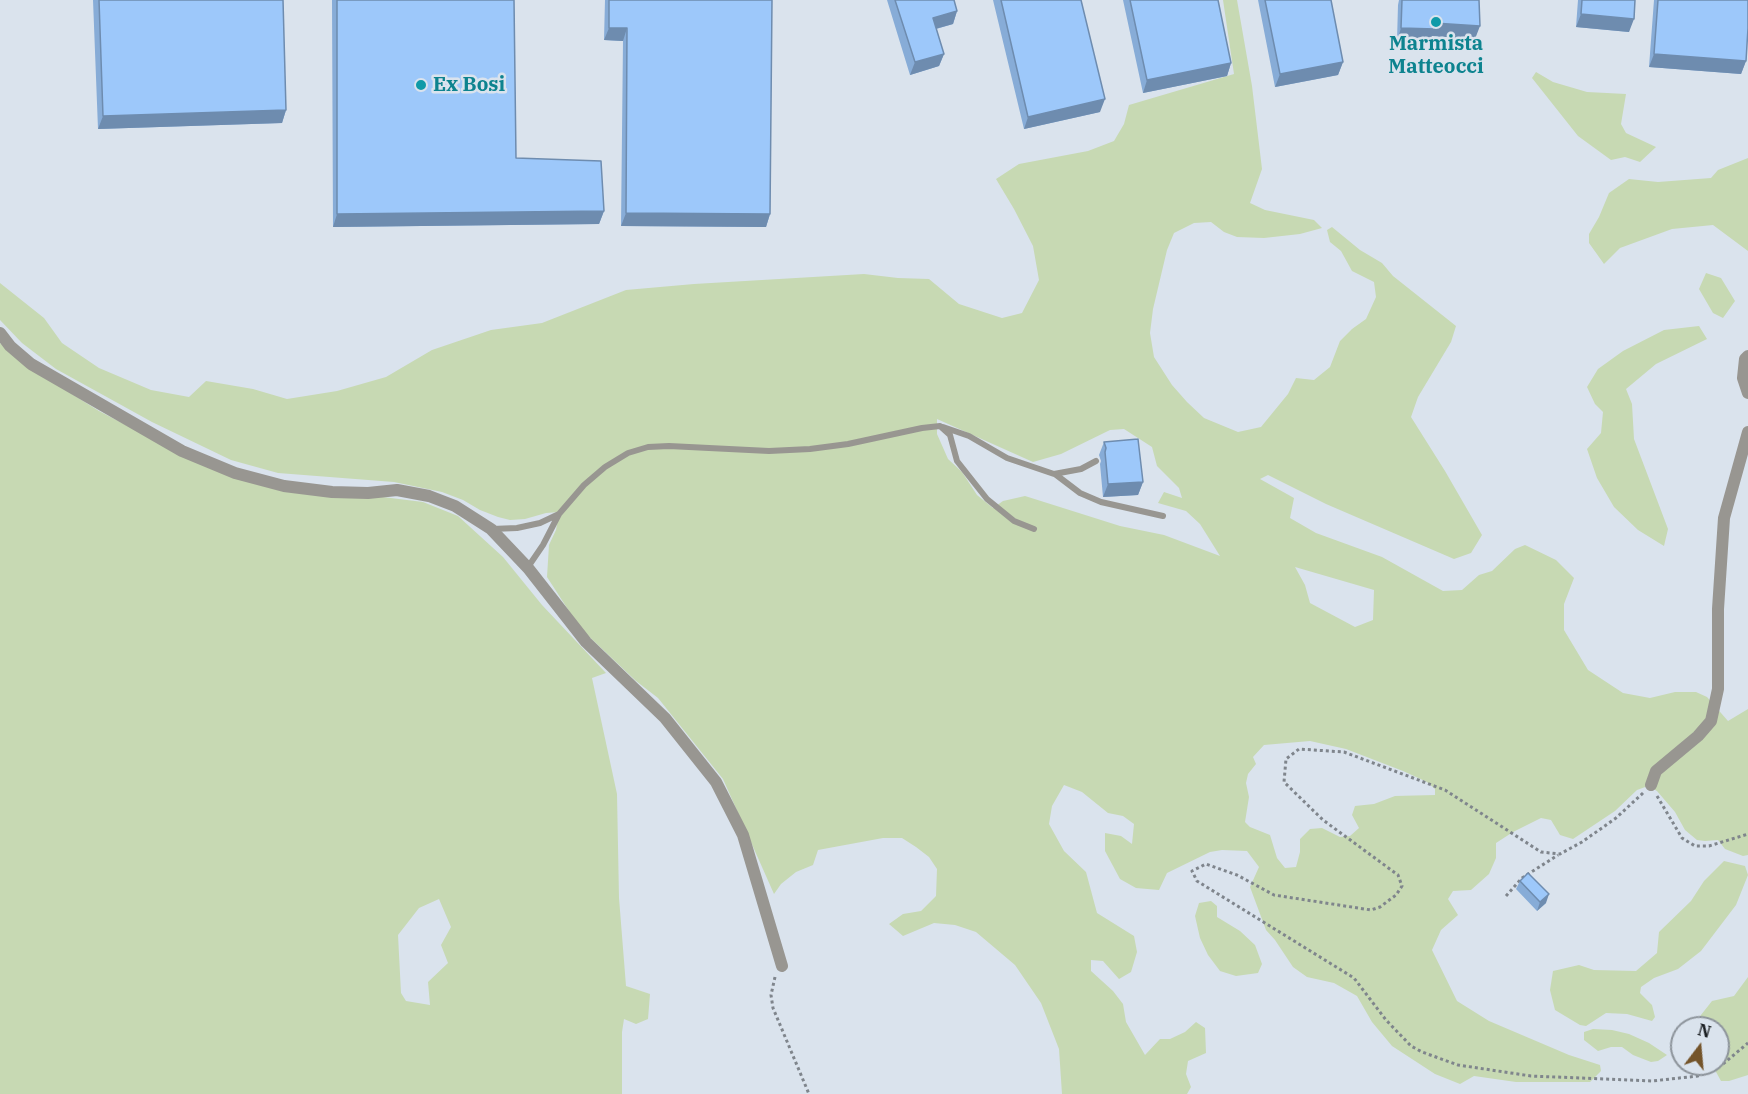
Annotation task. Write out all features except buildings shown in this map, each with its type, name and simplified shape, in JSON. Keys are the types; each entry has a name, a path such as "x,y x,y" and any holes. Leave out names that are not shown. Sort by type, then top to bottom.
{"street":[{"path":"0,333 10,346 31,364 182,451 235,473 284,486 332,492 397,490 429,496 455,506 491,529 528,568 586,642 665,718 716,782 743,835 782,966"},
{"path":"1748,356 1745,359 1743,378 1748,393"},
{"path":"1651,785 1656,771 1698,736 1712,721 1718,689 1718,609 1724,519 1748,432"}],"lane":[{"path":"940,426 950,435 957,461 987,500 1014,521 1034,529"},
{"path":"528,568 559,514 584,485 605,466 628,453 648,447 769,451 810,449 940,426 969,436 1014,461 1054,474 1080,493 1101,502 1163,516"},
{"path":"1054,474 1082,469 1096,461"},
{"path":"491,529 540,524 559,514"}],"path":[{"path":"1560,854 1541,852 1445,790 1402,772 1344,752 1299,749 1286,759 1284,782 1323,820 1398,874 1402,886 1396,895 1380,908 1371,910 1274,895 1237,875 1206,864 1192,871 1197,881 1354,978 1386,1020 1411,1046 1458,1065 1531,1076 1652,1081 1698,1076 1723,1064 1748,1043"},
{"path":"1506,896 1522,878 1616,818 1651,785 1682,838 1695,846 1710,846 1748,834"},
{"path":"782,966 773,981 771,995 773,1008 809,1094"}],"green space":[{"path":"1223,0 1237,0 1252,86 1262,169 1250,203 1265,210 1314,220 1322,228 1300,234 1264,238 1237,237 1224,232 1211,222 1194,223 1174,233 1167,250 1153,309 1150,333 1154,357 1172,385 1204,418 1238,432 1261,427 1288,394 1296,378 1314,380 1330,367 1340,341 1366,319 1376,297 1374,282 1352,271 1341,251 1330,242 1327,230 1332,227 1360,250 1382,263 1393,276 1456,326 1451,342 1418,397 1411,417 1482,535 1471,553 1454,559 1326,504 1268,475 1260,479 1294,498 1290,518 1316,533 1382,557 1443,591 1462,590 1479,575 1492,571 1515,549 1525,545 1556,560 1574,578 1564,604 1564,630 1588,670 1623,693 1650,698 1675,692 1696,692 1707,697 1728,721 1748,709 1748,855 1743,856 1725,849 1718,840 1697,840 1685,830 1675,812 1657,791 1648,786 1637,790 1615,811 1573,839 1560,835 1551,820 1541,818 1513,832 1496,843 1496,858 1489,874 1471,890 1453,891 1448,899 1458,915 1441,930 1432,950 1457,1001 1489,1021 1569,1055 1600,1065 1601,1071 1590,1082 1516,1082 1474,1076 1460,1084 1435,1074 1392,1046 1372,1022 1357,996 1334,983 1307,977 1293,967 1266,930 1250,887 1259,867 1247,851 1210,852 1167,873 1159,890 1136,888 1120,879 1105,851 1105,833 1121,836 1132,844 1134,824 1123,816 1108,813 1082,792 1064,785 1052,806 1049,824 1064,851 1086,872 1097,913 1134,936 1137,952 1131,972 1119,979 1103,961 1091,960 1091,971 1113,991 1123,1004 1126,1022 1145,1055 1160,1039 1170,1039 1185,1032 1196,1022 1205,1028 1206,1053 1188,1061 1186,1074 1191,1087 1187,1094 1062,1094 1059,1049 1041,1003 1015,965 976,932 955,925 934,923 903,936 889,924 903,914 921,911 936,896 937,869 929,857 916,847 902,838 883,838 818,850 813,865 796,872 781,884 774,894 723,779 658,698 636,681 580,628 547,577 549,545 556,530 559,512 510,520 480,510 442,492 394,482 278,473 231,460 152,422 56,369 22,343 0,320 0,283 44,318 62,343 99,368 151,390 189,397 206,381 253,389 287,399 337,391 386,377 432,350 491,330 542,323 626,290 864,274 929,279 959,304 1002,318 1022,313 1039,280 1033,246 996,179 1019,164 1088,151 1114,141 1124,124 1129,105 1234,74","holes":["937,419 1033,462 1061,454 1110,430 1124,429 1152,447 1157,466 1179,488 1182,498 1164,492 1158,503 1186,511 1200,524 1220,556 1164,535 1120,526 1025,496 1003,501 993,508 977,495 962,472 948,459 937,434","1295,567 1374,590 1373,620 1355,627 1310,603 1305,585","1310,741 1346,749 1427,782 1435,789 1435,795 1395,796 1374,804 1355,806 1352,815 1359,828 1350,836 1340,837 1322,828 1310,829 1300,839 1300,852 1296,867 1285,868 1277,858 1270,835 1250,827 1245,822 1249,797 1246,783 1248,774 1256,764 1253,757 1264,745"]},
{"path":"1536,72 1553,82 1587,92 1626,94 1621,124 1626,133 1656,147 1640,162 1625,157 1611,160 1578,136 1532,78"},
{"path":"1748,158 1748,251 1713,225 1672,229 1620,248 1604,264 1589,243 1589,234 1609,193 1629,179 1658,182 1711,178 1718,170"},
{"path":"1706,273 1721,278 1735,301 1723,318 1713,313 1699,289"},
{"path":"1699,326 1707,339 1656,364 1626,389 1632,404 1634,439 1668,529 1664,546 1638,530 1614,507 1597,478 1587,449 1601,433 1603,412 1595,404 1587,387 1598,369 1623,351 1664,330"},
{"path":"0,343 29,367 99,411 172,449 254,481 423,502 458,516 503,557 542,605 606,673 592,678 617,794 619,898 626,986 650,994 648,1019 636,1024 624,1019 622,1094 0,1094","holes":["439,899 451,927 441,945 448,963 428,982 430,1005 406,1001 401,993 398,935 419,908"]},
{"path":"1724,861 1745,866 1748,875 1736,905 1701,951 1678,969 1654,978 1641,987 1640,993 1652,1005 1655,1017 1652,1021 1627,1014 1606,1013 1586,1026 1580,1025 1555,1010 1550,990 1553,971 1579,965 1594,970 1636,971 1657,953 1659,932 1691,901 1704,881"},
{"path":"1211,901 1217,906 1217,917 1240,931 1255,945 1262,964 1258,973 1236,976 1220,971 1208,955 1200,938 1195,916 1199,903"},
{"path":"1748,977 1748,1075 1721,1081 1718,1076 1730,1076 1730,1016 1700,1016 1712,1001 1734,996"},
{"path":"1593,1029 1629,1034 1667,1055 1658,1061 1651,1062 1633,1055 1622,1047 1611,1047 1598,1051 1584,1040 1584,1032"}],"place":[{"name":"Marmista Matteocci","path":"1436,22"},
{"name":"Ex Bosi","path":"421,85"}]}
